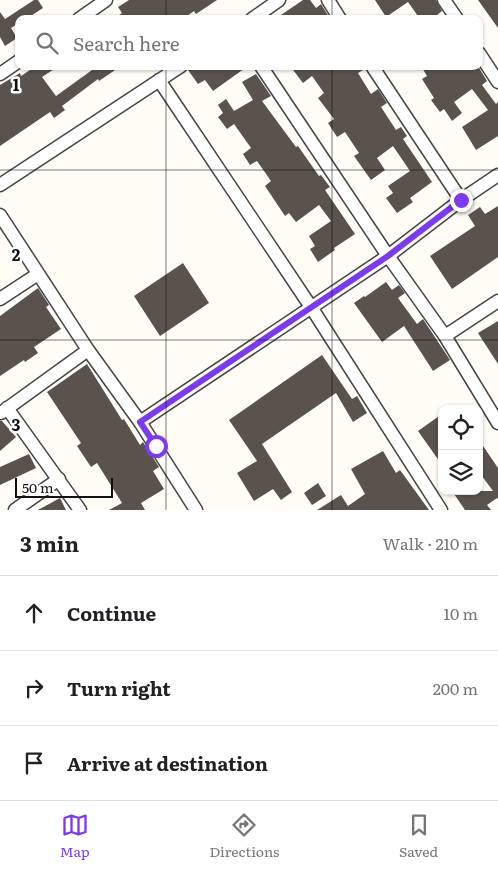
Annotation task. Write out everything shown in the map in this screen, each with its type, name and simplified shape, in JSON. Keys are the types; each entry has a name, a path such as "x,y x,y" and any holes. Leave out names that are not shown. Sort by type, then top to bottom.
{"street":[{"path":"85,15 106,0"},
{"path":"258,15 279,0"},
{"path":"328,0 337,15"},
{"path":"444,0 454,15"},
{"path":"483,59 498,81"},
{"path":"0,74 15,64"},
{"path":"0,186 175,70"},
{"path":"264,70 496,414"},
{"path":"375,70 461,200"},
{"path":"159,80 311,307 441,510"},
{"path":"140,422 388,256 461,200 498,175"},
{"path":"0,214 88,350 140,422 196,510"},
{"path":"0,299 38,274"},
{"path":"445,336 498,301"},
{"path":"80,510 4,411 88,350"},
{"path":"15,510 58,479"}],"building":[{"path":"34,0 38,0 43,8 32,15 15,15 15,26 11,28 15,35 15,39 5,46 0,37 0,12 5,19"},
{"path":"129,0 217,0 196,14 194,11 188,15 119,15 122,13 118,7"},
{"path":"303,0 310,0 316,8 321,4 328,15 281,15"},
{"path":"375,0 436,0 442,11 437,15 417,15 408,2 389,15 385,15"},
{"path":"478,0 498,0 498,28"},
{"path":"30,70 53,70 42,77 56,96 92,70 115,70 99,81 98,79 62,106 65,110 54,118 50,112 0,146 0,85 20,73 21,76"},
{"path":"188,70 242,70 213,91 205,80 198,84"},
{"path":"293,70 363,70 358,73 371,94 378,89 387,103 381,107 396,130 401,127 407,136 403,139 432,182 410,198 413,202 397,213 386,198 393,193 388,186 410,171 393,146 377,158 385,170 371,180 354,156 359,153 345,132 337,137 328,123 334,119 318,98 324,93 312,76 303,83"},
{"path":"423,70 480,70 487,81 482,85 496,104 498,102 498,136 476,150 462,127 488,110 472,89 454,102 462,113 452,121 444,109 440,112 431,100 434,98 422,79 427,76"},
{"path":"256,74 271,96 262,101 296,147 298,146 319,176 321,175 330,187 325,190 355,234 334,248 335,250 318,262 310,249 315,246 309,236 331,221 319,205 296,222 289,213 285,216 265,186 271,181 257,161 250,165 243,154 251,148 234,124 227,129 218,117 223,113 218,105 226,99 234,111 253,100 242,82"},
{"path":"498,206 498,257 452,289 430,256 475,226 468,215 480,207 485,214"},
{"path":"183,263 209,303 160,336 134,296"},
{"path":"386,282 392,290 399,285 405,293 398,298 417,324 423,319 450,360 433,371 404,326 382,342 354,303"},
{"path":"38,288 49,305 46,307 61,329 34,347 38,353 0,376 0,316"},
{"path":"498,321 498,364 478,333"},
{"path":"322,355 352,399 357,396 367,413 353,422 336,393 262,444 292,492 281,500 273,489 254,501 237,473 257,461 229,420"},
{"path":"87,364 122,420 124,419 140,445 143,442 159,467 153,471 164,489 141,503 145,510 109,510 122,503 97,463 91,467 77,446 81,443 47,392"},
{"path":"438,417 438,459 418,431"},
{"path":"0,421 16,437 0,451"},
{"path":"483,446 498,468 498,499 487,505 491,510 465,510 455,495 483,495 483,491 493,491 483,477"},
{"path":"383,451 396,473 400,470 429,510 317,510 341,495 348,506 365,494 351,469"},
{"path":"29,454 36,468 0,485 0,467"},
{"path":"318,483 326,496 312,505 304,493"},
{"path":"60,498 66,510 38,510"}],"route":[{"path":"156,446 140,422 388,256 461,200"}]}
